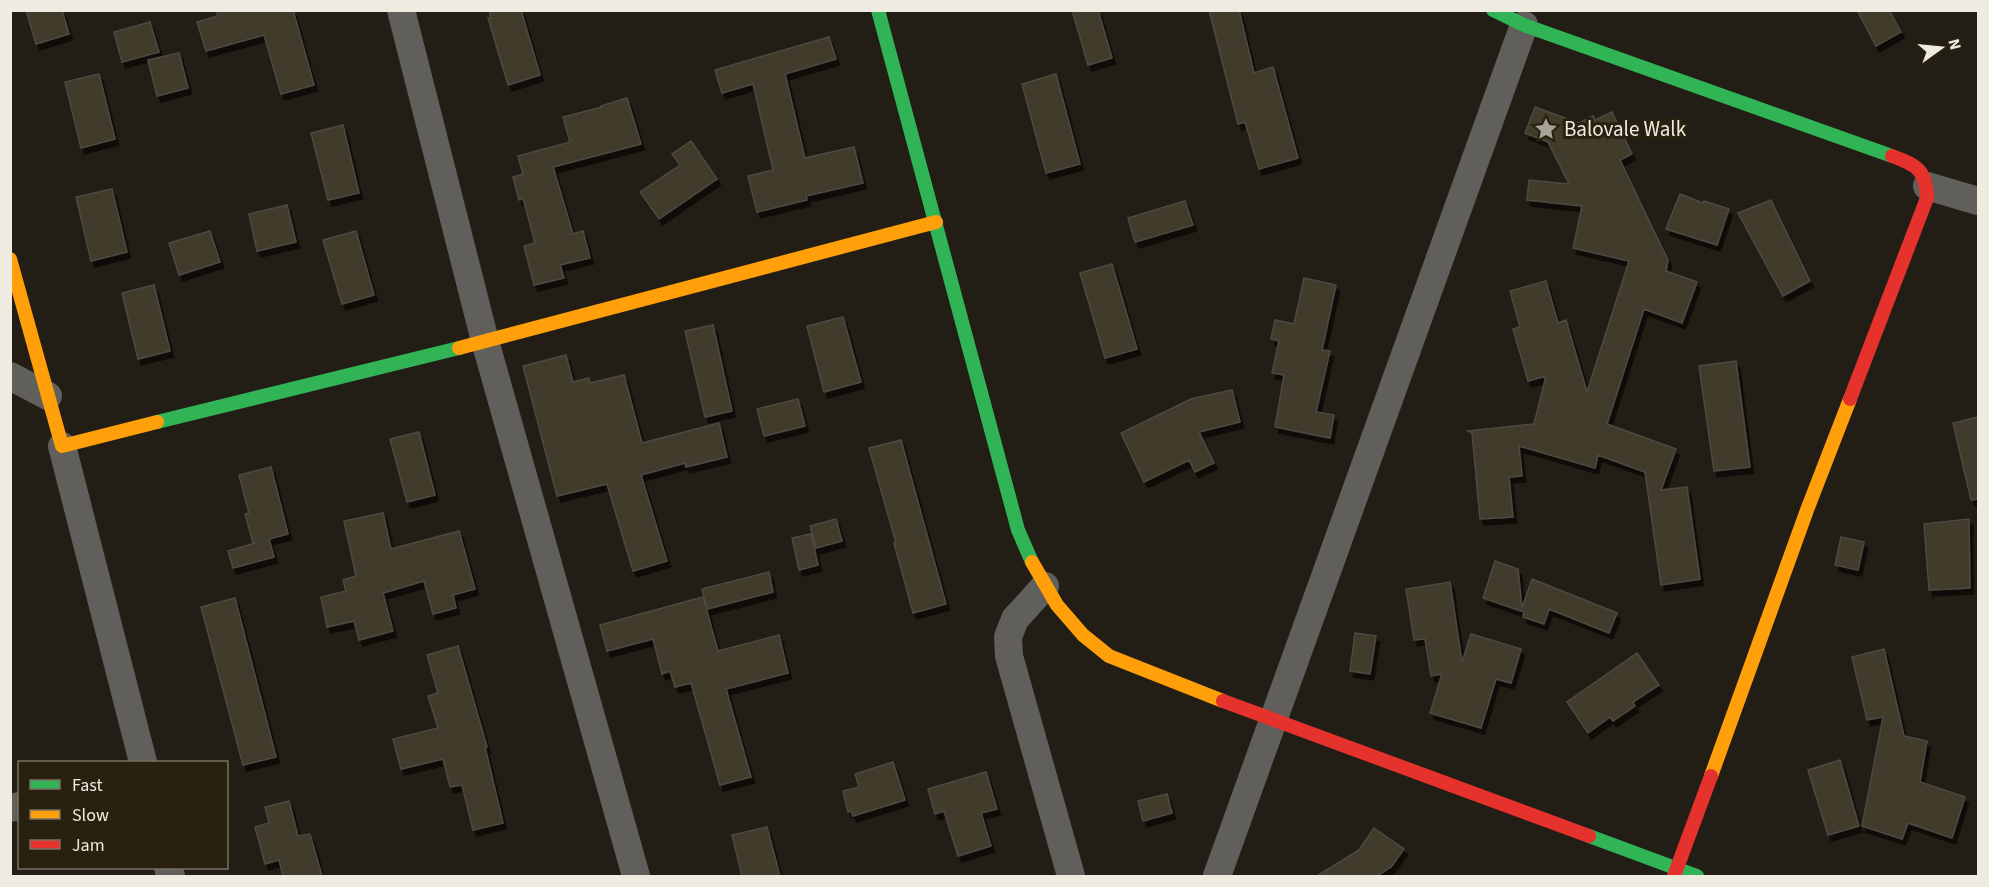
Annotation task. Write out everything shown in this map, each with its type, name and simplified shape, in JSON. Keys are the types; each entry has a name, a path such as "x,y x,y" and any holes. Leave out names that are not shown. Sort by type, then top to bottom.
{"street":[{"path":"401,10 485,342 636,876"},
{"path":"878,10 1018,530 1045,586 1057,605 1083,635 1109,656 1676,873 1697,876"},
{"path":"1493,10 1524,24 1910,162 1919,167 1925,176 1927,198 1808,510 1676,873"},
{"path":"1217,876 1524,24"},
{"path":"1927,186 1978,201"},
{"path":"62,446 485,342 936,222"},
{"path":"10,259 62,446 143,761"},
{"path":"10,376 48,396"},
{"path":"1045,586 1016,619 1008,636 1009,656 1071,876"}],"building":[{"path":"26,10 62,10 69,34 36,44"},
{"path":"216,10 293,10 314,85 281,94 264,35 206,51 197,22 218,16"},
{"path":"489,10 521,10 540,75 508,85 488,18 491,18"},
{"path":"1072,10 1098,10 1112,58 1088,65"},
{"path":"1209,10 1239,10 1254,73 1273,67 1298,158 1259,169 1245,122 1238,124"},
{"path":"1857,10 1889,10 1901,32 1876,46"},
{"path":"150,22 159,52 122,62 114,32"},
{"path":"829,37 836,59 785,74 805,158 854,147 863,183 806,196 807,200 757,212 748,176 773,170 753,84 722,93 715,70"},
{"path":"179,53 188,88 157,96 148,60"},
{"path":"99,74 115,139 81,148 65,82"},
{"path":"1056,74 1080,164 1046,173 1022,84"},
{"path":"627,98 641,144 553,167 573,234 583,231 590,258 560,265 564,278 534,285 524,246 535,243 523,198 519,200 513,177 523,174 518,156 570,142 563,117"},
{"path":"1535,107 1579,123 1593,116 1595,120 1612,112 1632,154 1620,160 1668,260 1666,271 1697,282 1682,323 1644,309 1607,424 1676,449 1661,490 1687,487 1700,579 1661,585 1645,472 1598,455 1595,468 1519,446 1522,476 1509,477 1513,517 1480,519 1472,433 1468,431 1534,424 1546,376 1528,381 1513,329 1520,327 1510,291 1546,281 1558,323 1566,320 1587,392 1629,261 1573,248 1582,206 1527,200 1529,180 1569,184 1548,142 1525,133"},
{"path":"343,125 359,193 328,200 311,133"},
{"path":"691,141 717,179 659,219 640,192 680,165 672,154"},
{"path":"112,189 127,252 91,261 76,197"},
{"path":"1680,194 1703,203 1704,201 1729,209 1717,245 1666,229"},
{"path":"1771,200 1810,281 1783,296 1738,213"},
{"path":"1185,201 1193,225 1135,242 1128,218"},
{"path":"287,205 296,242 257,251 249,214"},
{"path":"210,231 220,262 179,275 169,243"},
{"path":"356,231 374,295 342,304 323,240"},
{"path":"1112,264 1137,349 1105,358 1080,273"},
{"path":"1304,278 1336,285 1322,350 1330,351 1316,412 1334,415 1330,438 1275,427 1284,375 1272,373 1279,341 1271,339 1275,320 1294,324"},
{"path":"154,285 170,351 138,359 122,293"},
{"path":"843,317 861,382 824,392 807,326"},
{"path":"713,325 732,411 705,417 685,331"},
{"path":"566,355 573,382 589,378 590,383 624,375 642,443 719,423 727,457 686,467 685,463 641,475 667,561 633,571 607,484 557,496 523,366"},
{"path":"1736,361 1750,467 1714,471 1699,366"},
{"path":"1232,390 1240,422 1199,432 1214,463 1195,472 1189,460 1144,482 1121,433 1191,399"},
{"path":"798,399 805,426 764,436 757,409"},
{"path":"1978,417 1978,499 1971,500 1953,423"},
{"path":"419,432 435,495 407,502 390,439"},
{"path":"901,440 946,604 913,613 869,448"},
{"path":"271,467 288,534 269,539 274,557 233,568 228,551 255,543 253,543 245,514 249,513 239,475"},
{"path":"383,513 391,549 459,531 475,589 453,595 456,608 433,614 424,581 383,593 393,631 359,640 354,621 327,627 321,597 346,591 343,580 356,576 344,521"},
{"path":"836,519 842,541 816,548 810,526"},
{"path":"1969,519 1970,588 1929,590 1924,524"},
{"path":"811,534 818,565 799,570 792,538"},
{"path":"1841,537 1864,542 1858,570 1835,565"},
{"path":"1495,561 1518,569 1522,608 1532,579 1617,613 1609,633 1549,609 1544,624 1523,617 1524,612 1483,598"},
{"path":"769,572 773,592 707,609 702,589"},
{"path":"1450,582 1462,662 1471,634 1521,649 1511,683 1496,679 1481,728 1430,713 1442,674 1431,676 1425,639 1414,640 1406,589"},
{"path":"703,597 718,651 779,635 788,673 726,689 751,777 720,785 691,683 675,687 670,671 662,674 653,639 607,651 600,625"},
{"path":"235,598 276,757 243,765 201,607"},
{"path":"1355,633 1376,636 1370,674 1350,671"},
{"path":"458,646 487,747 485,747 503,823 473,830 462,785 450,787 443,759 401,769 393,739 438,728 428,696 438,693 427,655"},
{"path":"1884,649 1904,736 1927,741 1920,782 1965,797 1952,838 1908,823 1902,839 1862,826 1883,717 1867,720 1852,657"},
{"path":"1637,653 1659,685 1633,702 1635,706 1613,721 1610,717 1588,733 1567,702"},
{"path":"1840,760 1859,826 1828,835 1808,770"},
{"path":"893,762 905,800 853,816 851,811 848,812 843,791 859,787 855,774"},
{"path":"986,772 997,809 981,813 991,846 958,856 944,811 935,814 928,789"},
{"path":"1167,794 1172,813 1143,821 1138,801"},
{"path":"289,801 298,836 310,834 322,876 283,876 279,860 265,864 255,827 269,823 265,807"},
{"path":"767,827 780,876 742,876 732,835"},
{"path":"1374,828 1404,849 1391,867 1377,876 1317,876 1359,850"}],"traffic: fast":[{"path":"878,10 1018,530 1032,562"},
{"path":"1493,10 1524,25 1892,156"},
{"path":"157,422 459,348"},
{"path":"1589,836 1697,876"}],"traffic: slow":[{"path":"459,348 936,222"},
{"path":"10,259 62,446 157,422"},
{"path":"1711,776 1807,510 1850,399"},
{"path":"1032,562 1057,605 1083,635 1109,656 1223,701"}],"traffic: jam":[{"path":"1850,399 1927,198 1925,181 1919,170 1908,162 1892,156"},
{"path":"1223,701 1589,836"},
{"path":"1674,876 1711,776"}],"place":[{"name":"Balovale Walk","path":"1546,129"}]}
